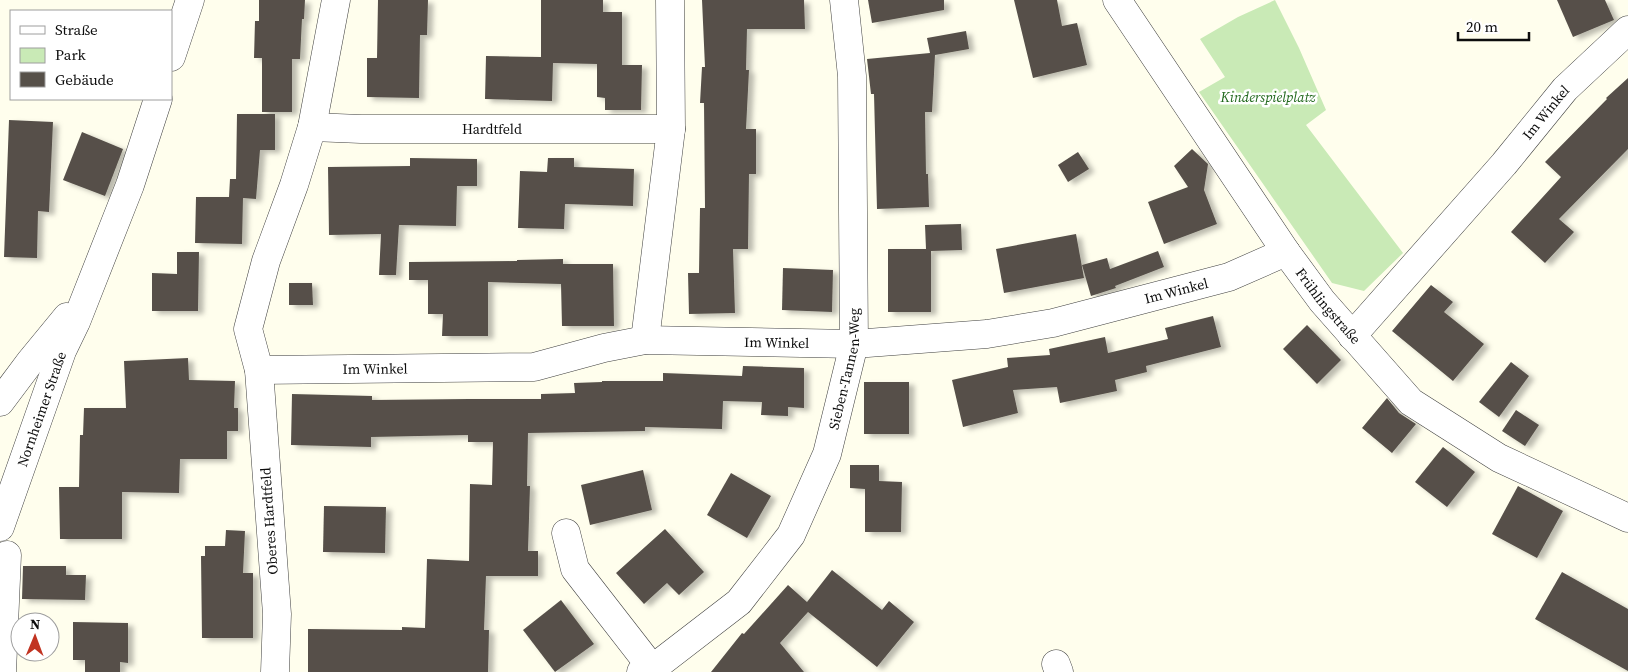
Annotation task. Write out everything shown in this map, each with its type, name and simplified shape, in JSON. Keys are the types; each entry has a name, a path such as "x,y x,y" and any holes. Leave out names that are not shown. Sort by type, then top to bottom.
{"street":[{"path":"172,54 190,0"},
{"path":"258,370 248,328 266,261 294,185 312,127 336,0"},
{"path":"645,340 672,129 670,0"},
{"name":"Sieben-Tannen-Weg","path":"566,533 575,569 649,671 739,602 791,535 827,454 854,344 852,76 844,0"},
{"name":"Frühlingstraße","path":"1117,0 1286,252 1322,301 1412,402 1499,458 1628,518"},
{"name":"Im Winkel","path":"1352,336 1504,164 1565,89 1628,30"},
{"name":"Nornheimer Straße","path":"0,527 62,351 88,293 130,185 158,100"},
{"name":"Hardtfeld","path":"312,127 370,129 672,129"},
{"name":"Im Winkel","path":"258,370 534,367 604,348 645,340 854,344 987,334 1053,323 1228,277 1286,252"},
{"name":"Nornheimer Straße","path":"0,402 30,362 88,293"},
{"name":"Oberes Hardtfeld","path":"258,370 277,614 275,672"},
{"path":"2,672 8,555"}],"green space":[{"name":"Kinderspielplatz","path":"1275,0 1299,48 1326,110 1306,125 1403,253 1364,291 1332,283 1199,92 1225,77 1200,39 1238,17"}],"building":[{"path":"259,0 305,0 300,59 292,59 292,112 262,112 262,58 254,58 255,21 259,21"},
{"path":"378,0 428,0 427,35 420,35 419,98 367,97 367,58 377,58"},
{"path":"541,0 603,0 603,12 622,12 622,65 642,65 641,110 605,110 605,98 597,97 597,64 553,63 552,101 485,99 486,56 541,57"},
{"path":"702,0 804,0 805,29 747,29 746,70 749,70 746,129 756,129 756,174 749,174 748,249 733,249 735,313 689,314 688,273 699,273 700,208 705,208 704,103 700,103 702,67 705,67"},
{"path":"868,0 944,0 944,10 872,23"},
{"path":"1014,0 1057,0 1062,26 1077,23 1087,65 1033,78"},
{"path":"1557,0 1605,0 1614,20 1573,37"},
{"path":"966,31 969,49 935,55 932,112 925,112 926,174 928,174 929,207 877,209 874,94 871,94 867,59 930,53 927,38"},
{"path":"1628,78 1628,149 1559,219 1574,232 1545,263 1511,232 1561,177 1545,162 1606,98"},
{"path":"237,114 275,114 275,150 260,150 256,199 243,198 242,244 195,243 196,197 229,197 230,179 236,179"},
{"path":"9,120 53,122 49,212 38,211 37,258 4,257"},
{"path":"82,132 123,149 105,196 63,180"},
{"path":"1192,149 1208,164 1204,190 1217,224 1164,244 1148,202 1188,187 1174,166"},
{"path":"1078,152 1089,169 1068,182 1058,165"},
{"path":"410,158 477,159 477,186 457,186 456,226 399,225 396,275 379,275 381,234 329,235 328,167 410,166"},
{"path":"548,158 574,158 574,167 634,169 633,206 565,204 564,229 518,228 520,171 547,172"},
{"path":"961,224 962,250 931,251 931,312 888,312 888,249 926,249 925,225"},
{"path":"1076,234 1084,278 1004,293 996,249"},
{"path":"1158,251 1164,267 1115,286 1116,288 1091,296 1082,265 1107,258 1110,269"},
{"path":"177,252 199,252 198,311 152,311 152,273 177,274"},
{"path":"563,259 563,264 613,264 614,326 562,326 561,284 488,282 488,336 442,336 443,314 428,314 428,280 409,280 409,262"},
{"path":"783,268 833,270 832,312 782,310"},
{"path":"289,283 312,283 313,305 289,305"},
{"path":"1431,285 1453,302 1444,312 1484,344 1453,381 1392,331"},
{"path":"1213,316 1221,347 1146,366 1147,372 1115,380 1117,391 1060,403 1057,387 1013,390 1018,413 963,427 952,380 1008,367 1007,358 1050,355 1049,349 1105,337 1108,353 1168,339 1165,328"},
{"path":"1307,325 1341,360 1317,384 1283,349"},
{"path":"188,358 189,380 235,381 234,408 238,408 238,431 227,431 227,459 180,459 179,493 122,492 122,539 60,539 59,487 79,487 80,435 83,435 84,408 126,408 124,361"},
{"path":"1511,362 1529,376 1499,417 1479,402"},
{"path":"743,366 804,368 804,408 788,407 788,416 761,415 762,402 723,401 722,429 645,427 645,431 528,433 527,486 530,486 528,551 538,551 538,576 486,576 484,630 489,630 488,672 308,672 308,629 402,630 402,627 425,628 427,559 469,561 470,484 492,485 493,442 468,442 468,435 371,437 371,447 291,445 292,394 372,396 372,400 541,399 541,394 575,393 574,383 663,381 663,373 742,376"},
{"path":"864,382 909,382 909,434 864,434"},
{"path":"1387,398 1399,413 1416,424 1392,453 1362,428"},
{"path":"1516,410 1539,425 1525,446 1502,431"},
{"path":"1443,447 1475,472 1447,507 1415,482"},
{"path":"850,465 879,465 879,481 902,482 901,532 865,532 865,489 850,488"},
{"path":"643,470 652,510 590,525 581,485"},
{"path":"731,473 771,496 747,538 707,515"},
{"path":"1518,486 1563,511 1537,558 1492,534"},
{"path":"324,506 386,507 385,553 323,552"},
{"path":"665,529 704,572 679,595 667,583 644,604 616,573"},
{"path":"226,530 245,531 243,573 253,573 253,638 202,638 201,556 205,556 205,546 225,546"},
{"path":"23,566 66,566 66,575 86,575 85,600 22,599"},
{"path":"832,570 882,610 889,601 914,622 877,667 808,612 780,643 804,672 711,672 742,633 744,634 788,585 807,602"},
{"path":"1562,572 1628,609 1628,671 1535,619"},
{"path":"561,600 594,644 555,672 523,630"},
{"path":"73,622 128,623 128,663 120,662 120,672 85,672 85,660 73,660"}]}
